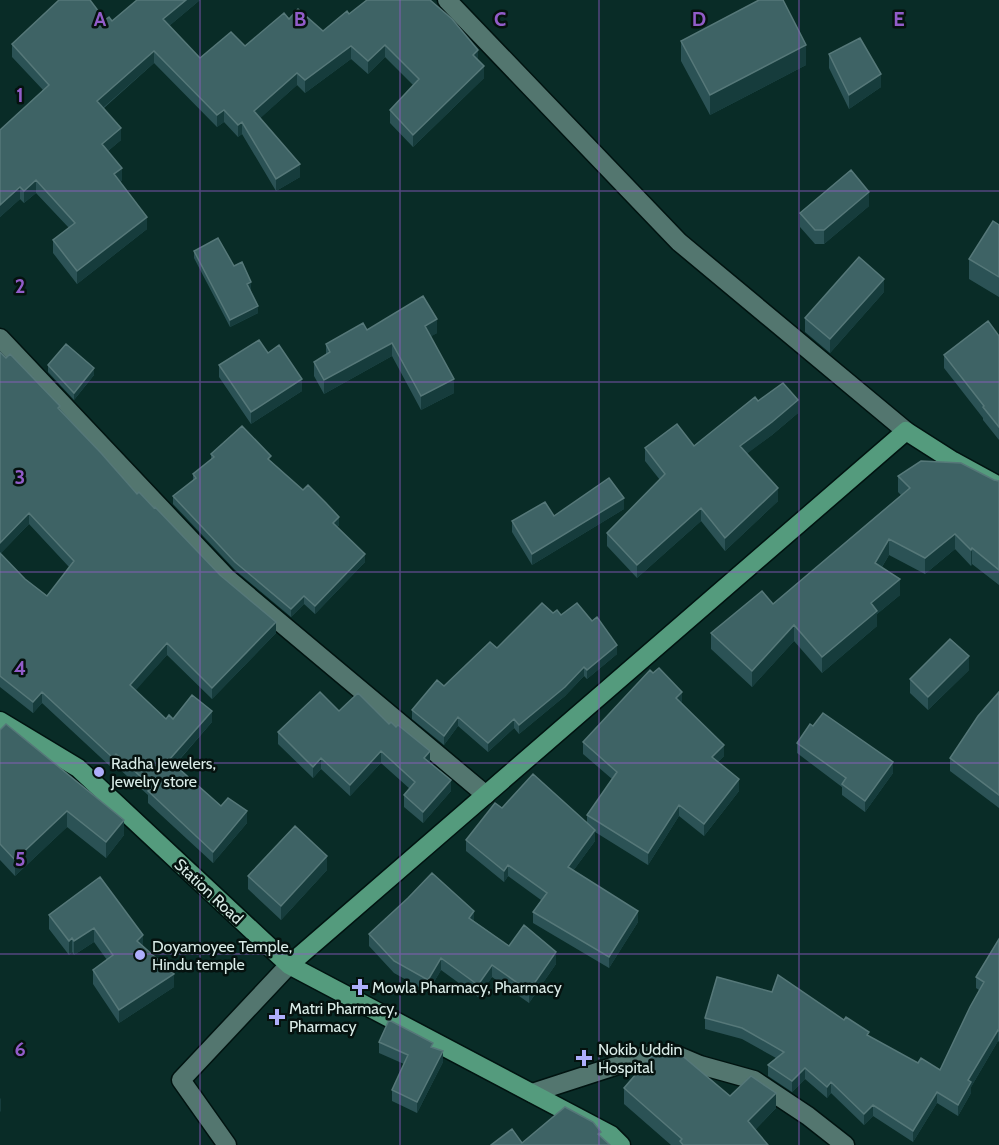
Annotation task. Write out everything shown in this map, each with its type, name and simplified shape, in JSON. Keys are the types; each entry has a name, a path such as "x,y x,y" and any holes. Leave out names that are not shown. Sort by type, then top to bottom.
{"main road":[{"path":"289,965 906,431 953,461 999,486"},
{"name":"Station Road","path":"0,721 78,768 289,965 611,1135 621,1145"}],"street":[{"path":"447,0 679,242 906,431"},
{"path":"0,338 227,578 486,795"},
{"path":"226,1145 181,1080 289,965"},
{"path":"532,1093 646,1056 674,1054 700,1065 754,1080 808,1116 845,1145"}],"building":[{"path":"59,0 90,0 105,20 109,17 112,21 137,0 186,0 163,19 200,58 231,32 245,46 284,13 289,19 298,9 323,31 347,11 349,14 367,0 430,0 452,19 478,50 473,55 484,66 413,135 390,110 419,79 385,45 368,61 351,46 305,80 297,73 254,111 300,164 276,179 242,122 238,125 224,110 217,115 154,51 97,101 121,128 102,144 122,168 114,174 147,217 77,271 53,240 75,223 36,180 24,191 20,187 0,205 0,130 49,85 12,44"},
{"path":"759,0 783,0 806,45 710,95 681,41"},
{"path":"860,38 881,74 849,95 829,54"},
{"path":"851,170 869,192 824,230 815,230 800,213"},
{"path":"993,221 999,225 999,277 969,259"},
{"path":"218,238 234,266 242,262 251,282 247,284 258,306 230,320 194,251"},
{"path":"859,257 884,279 830,339 805,318"},
{"path":"423,296 437,319 425,326 454,379 421,396 392,343 324,380 314,362 330,352 326,344 363,323 367,330"},
{"path":"988,321 999,336 999,427 944,355"},
{"path":"259,340 268,353 279,345 302,379 251,412 219,365"},
{"path":"66,344 94,368 74,393 48,365"},
{"path":"0,352 6,358 10,354 60,406 58,408 137,494 139,492 155,507 220,575 276,622 212,688 167,643 130,685 166,719 169,715 173,719 192,695 212,711 169,760 221,806 228,798 247,811 213,852 148,791 152,787 116,754 113,758 42,692 33,702 0,676 0,553 25,579 47,596 74,561 29,513 0,543"},
{"path":"783,383 798,400 740,446 778,488 725,538 701,508 637,565 607,533 665,474 645,448 677,424 694,446 755,397 758,401"},
{"path":"242,426 271,456 268,459 303,490 308,485 326,503 339,517 333,523 365,554 315,606 304,596 291,609 235,562 173,496 196,478 193,474 214,457 211,454"},
{"path":"921,461 961,463 999,481 999,570 972,548 971,550 955,534 925,558 889,539 875,563 900,579 871,603 877,611 822,657 794,625 752,671 711,633 762,591 773,604 910,488 898,476"},
{"path":"609,478 624,498 532,554 512,521 545,502 554,516"},
{"path":"542,603 553,613 557,610 561,615 577,603 592,621 597,617 617,645 587,670 584,667 565,687 519,725 514,719 488,743 458,717 444,736 412,710 437,680 444,686 490,642 497,648"},
{"path":"950,639 969,656 928,697 910,679"},
{"path":"659,668 682,692 676,698 724,745 712,757 739,779 704,824 679,805 648,853 587,815 617,772 583,742 650,670 653,673"},
{"path":"320,692 339,711 358,693 389,724 391,722 396,727 398,725 430,751 424,758 451,780 423,812 404,795 415,782 381,751 350,785 321,758 313,767 278,732"},
{"path":"999,692 999,795 950,758 978,716"},
{"path":"823,713 893,762 865,801 842,784 846,778 797,743 810,724 813,726"},
{"path":"6,724 124,820 106,842 67,811 15,860 0,844 0,730"},
{"path":"533,774 595,830 568,867 638,911 609,957 533,912 547,893 508,865 504,871 466,840 495,803 502,808"},
{"path":"295,826 327,856 281,906 248,876"},
{"path":"432,873 474,911 469,918 509,946 524,925 556,952 529,991 492,965 478,985 441,958 428,980 394,961 369,934"},
{"path":"100,877 143,935 137,941 174,974 119,1010 93,970 113,955 94,928 74,941 72,938 69,941 49,915"},
{"path":"999,939 999,1031 968,1080 971,1082 958,1105 937,1092 913,1131 873,1105 864,1114 831,1082 827,1087 805,1068 792,1081 768,1065 784,1052 742,1028 705,1018 717,977 772,992 778,975 844,1020 846,1017 869,1032 867,1035 918,1063 921,1058 940,1070 984,982 976,977"},
{"path":"389,1020 433,1043 431,1047 443,1051 417,1102 392,1090 408,1055 379,1042"},
{"path":"672,1050 679,1053 730,1096 751,1076 776,1093 748,1121 768,1145 683,1145 680,1141 682,1139 624,1088 656,1051"},
{"path":"565,1107 593,1122 601,1132 598,1134 610,1145 491,1145 512,1129 522,1143"}],"place":[{"name":"Radha Jewelers, Jewelry store","path":"99,772"},
{"name":"Doyamoyee Temple, Hindu temple","path":"140,955"},
{"name":"Mowla Pharmacy, Pharmacy","path":"360,987"},
{"name":"Matri Pharmacy, Pharmacy","path":"277,1017"},
{"name":"Nokib Uddin Hospital","path":"584,1058"}]}
